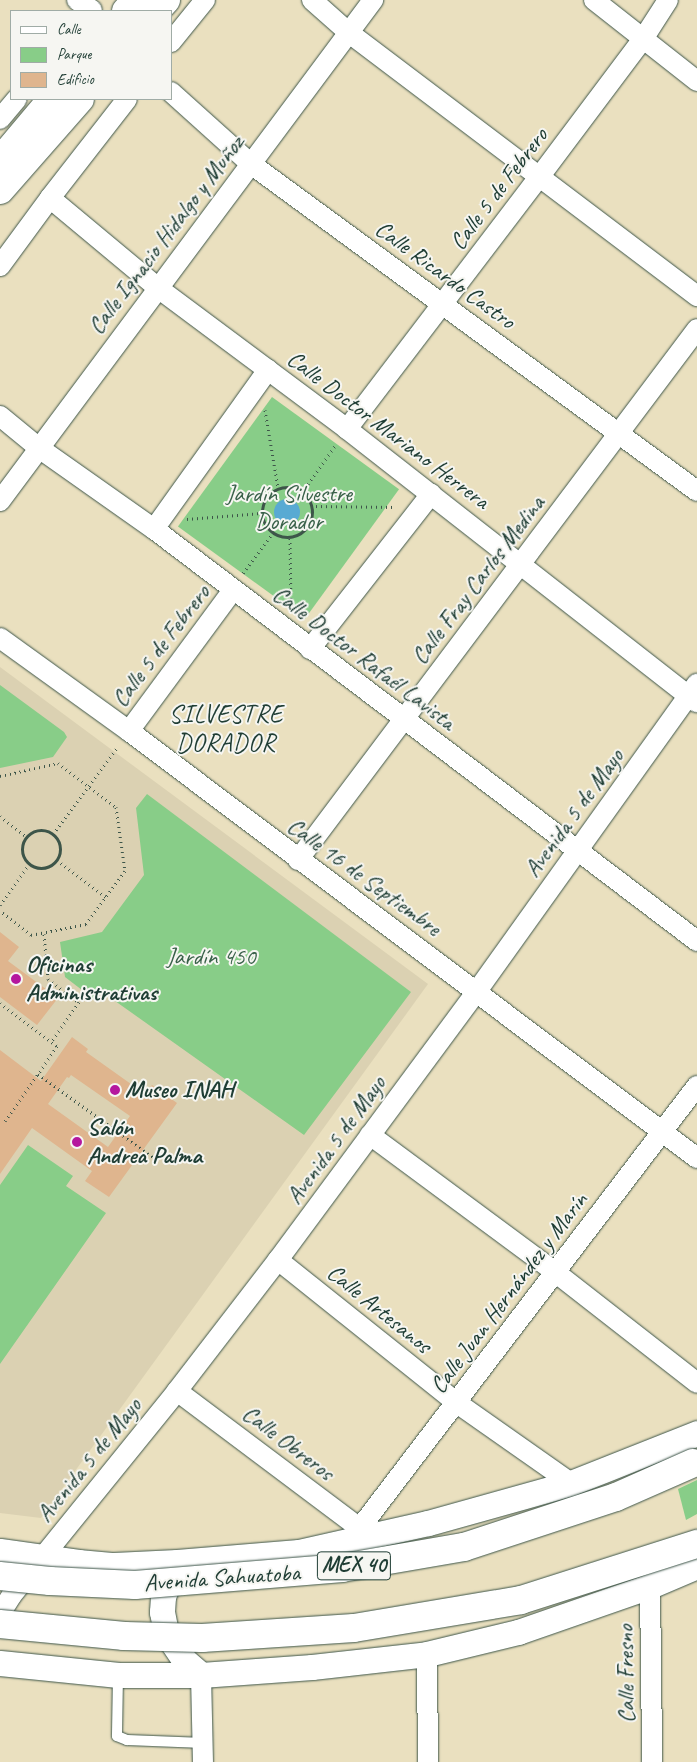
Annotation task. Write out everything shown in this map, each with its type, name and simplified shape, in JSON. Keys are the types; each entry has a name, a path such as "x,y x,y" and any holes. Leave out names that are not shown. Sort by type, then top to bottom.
{"main road":[{"path":"127,10 136,0"},
{"path":"157,10 166,0"},
{"path":"0,161 51,100"},
{"path":"0,190 79,100"},
{"name":"Avenida Sahuatoba","path":"0,1576 50,1581 135,1585 342,1568 464,1546 616,1496 695,1462"},
{"path":"0,1624 124,1636 202,1638 354,1628 521,1600 697,1544"}],"street":[{"path":"172,41 204,0"},
{"path":"312,0 348,32 697,296"},
{"name":"Calle Ignacio Hidalgo y Muñoz","path":"0,501 373,0"},
{"path":"594,0 697,81"},
{"name":"Calle 5 de Febrero","path":"347,429 444,305 643,39 668,0"},
{"name":"Calle Ricardo Castro","path":"172,93 251,164 697,491"},
{"path":"0,119 16,100"},
{"path":"0,266 126,100"},
{"name":"Calle Doctor Mariano Herrera","path":"50,198 264,376 347,429 425,500 521,565 694,694"},
{"name":"Calle Fray Carlos Medina","path":"298,860 620,434 697,329"},
{"path":"158,525 264,376"},
{"name":"Calle Doctor Rafaél Lavista","path":"0,416 39,448 158,525 233,590 697,941"},
{"path":"310,649 425,500"},
{"name":"Calle 5 de Febrero","path":"129,731 233,590"},
{"name":"Calle 16 de Septiembre","path":"0,638 129,731 298,860 477,991 697,1158"},
{"name":"Avenida 5 de Mayo","path":"0,1614 278,1260 694,694"},
{"name":"Calle Juan Hernández y Marín","path":"365,1532 457,1403 697,1086"},
{"path":"370,1135 555,1272 697,1383"},
{"name":"Calle Artesanos","path":"278,1260 457,1403 571,1483"},
{"name":"Calle Obreros","path":"177,1391 365,1532"},
{"name":"Avenida Sahuatoba","path":"0,1551 114,1565 299,1552 365,1532 428,1523 571,1483 697,1433"},
{"path":"177,1562 163,1597 163,1619 166,1633 174,1647 201,1675 203,1753"},
{"path":"0,1663 118,1675 201,1675 312,1667 427,1654 518,1632 650,1586 697,1566"},
{"name":"Calle Fresno","path":"650,1586 652,1762"},
{"path":"427,1654 428,1762"}],"lane":[{"path":"118,1675 117,1736 127,1740 203,1753"}],"path":[{"path":"264,376 278,488"},
{"path":"302,492 347,429"},
{"path":"286,487 302,492 311,506 310,523 298,535 290,538 272,534 263,522 261,513 266,498 278,488 286,487"},
{"path":"311,506 425,500"},
{"path":"158,525 261,513"},
{"path":"233,590 272,534"},
{"path":"290,538 292,634"},
{"path":"53,834 129,731"},
{"path":"0,776 58,763 116,807 125,871 86,924 44,934 31,935 0,911"},
{"path":"0,816 27,837"},
{"path":"42,830 53,834 57,838 60,849 56,860 47,867 30,863 23,853 24,842 27,837 42,830"},
{"path":"56,860 106,897"},
{"path":"0,905 30,863"},
{"path":"44,934 48,979 79,1002 51,1042"},
{"path":"0,1003 57,1046 5,1121"},
{"path":"38,1074 157,1160"}],"shaded area":[{"path":"0,667 428,984 41,1518 0,1513"}],"green space":[{"name":"Jardín Silvestre Dorador","path":"272,397 399,489 305,619 178,526"},
{"path":"0,685 64,732 67,737 53,757 0,768"},
{"name":"Jardín 450","path":"147,794 411,992 304,1135 101,991 95,1000 65,977 60,942 102,932 144,875 136,808"},
{"path":"28,1145 73,1176 66,1186 106,1213 0,1364 0,1185"},
{"path":"697,1480 697,1514 686,1520 678,1489"}],"water":[{"path":"287,499 296,503 300,512 296,521 287,525 278,521 274,512 278,503"}],"building":[{"name":"Oficinas Administrativas","path":"0,932 19,947 8,961 58,998 37,1025 0,997"},
{"path":"72,1037 88,1049 86,1052 145,1094 152,1085 177,1103 109,1197 85,1181 92,1171 32,1128 0,1174 0,1050 41,1081","holes":["71,1075 130,1116 108,1147 48,1104 67,1077 69,1078"]}],"place":[{"name":"Oficinas Administrativas","path":"16,979"},
{"name":"Museo INAH","path":"115,1090"},
{"name":"Salón Andrea Palma","path":"77,1142"}],"district":[{"name":"SILVESTRE DORADOR","path":"226,730"}]}
